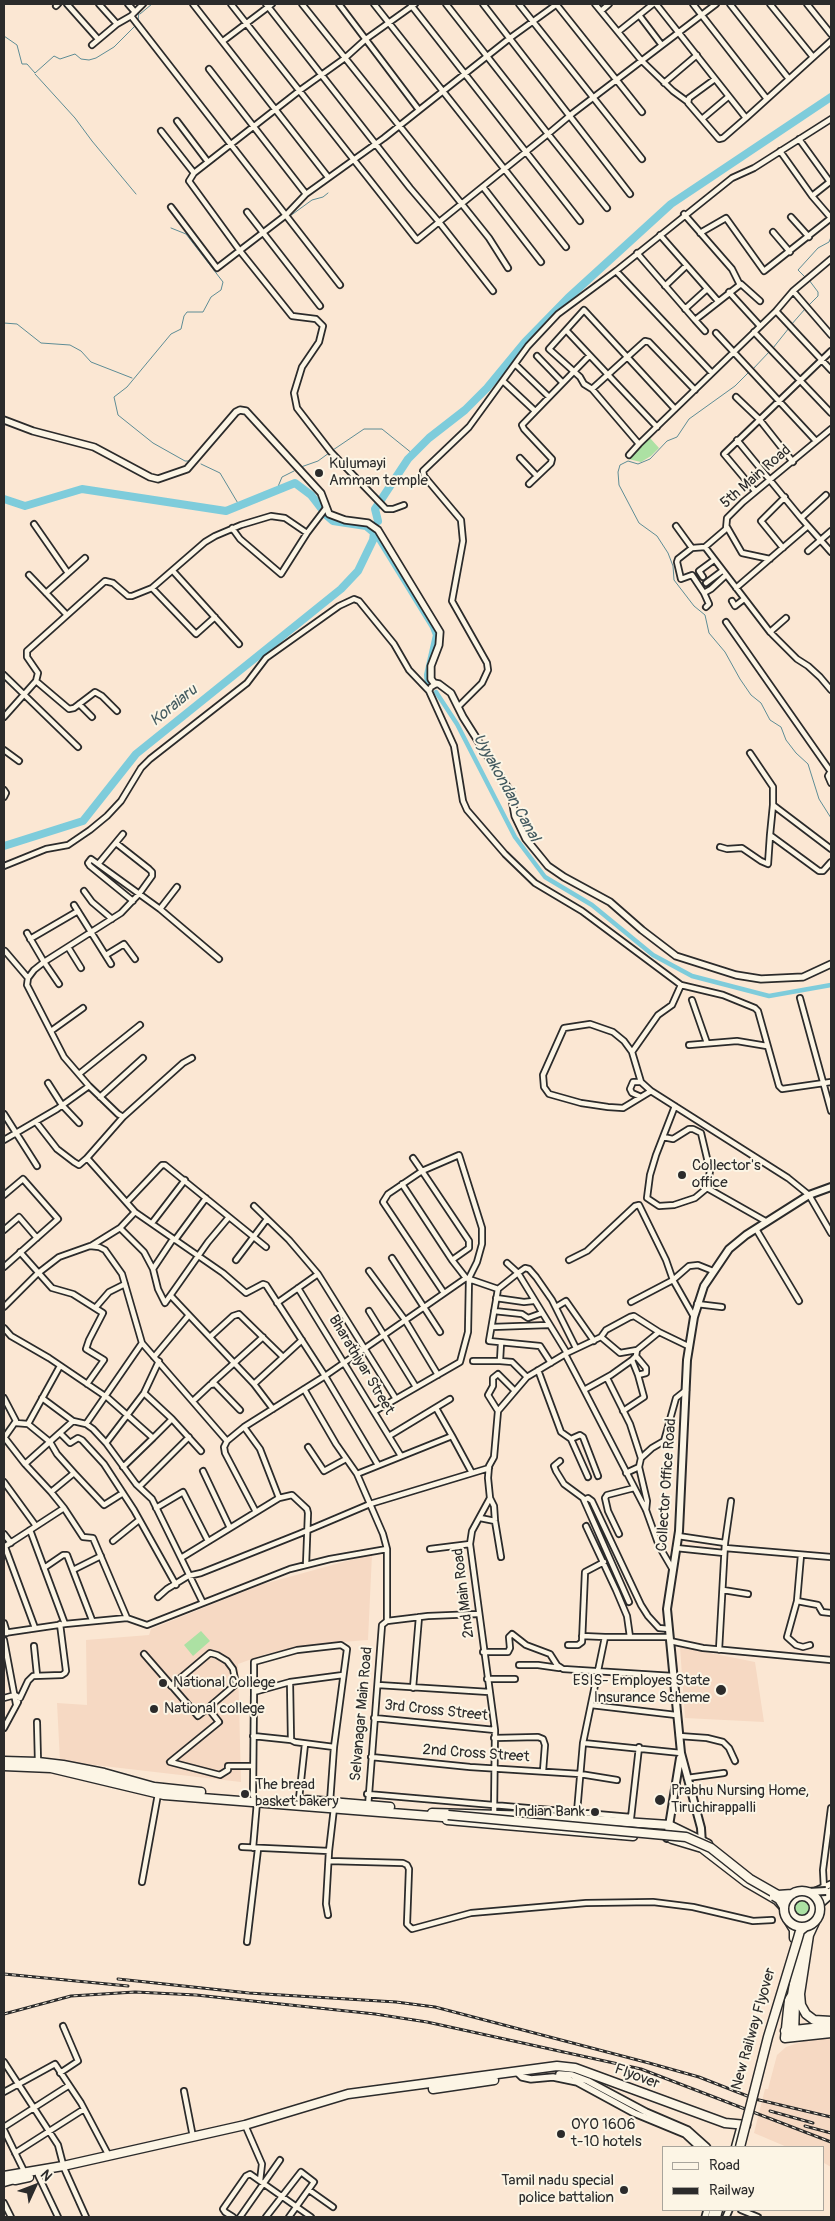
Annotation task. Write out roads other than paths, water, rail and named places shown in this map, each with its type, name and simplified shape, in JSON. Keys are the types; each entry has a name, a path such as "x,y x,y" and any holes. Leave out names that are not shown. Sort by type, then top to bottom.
{"main road":[{"name":"Collector Office Road","path":"702,1844 701,1828 681,1753 667,1609 678,1536 688,1346 694,1317 704,1286 729,1249 809,1195 831,1187"},
{"path":"666,1837 681,1753"},
{"path":"4,1761 38,1762 88,1769 158,1794 217,1796 368,1807 687,1840 707,1849 745,1878 777,1898 792,1918 802,1920 813,1916 818,1917 820,1905 825,1895 831,1892"},
{"path":"4,1766 51,1768 154,1787 217,1796"},
{"path":"255,1799 299,1799 333,1804"},
{"path":"432,1814 494,1810 631,1820 669,1825 702,1844 757,1881 786,1896 831,1892"},
{"path":"432,1814 459,1822 666,1837 702,1844 746,1882 777,1900 801,1928 802,1937 792,1995 789,2000 791,2033"},
{"path":"448,1816 686,1836 711,1848 742,1873 778,1895 813,1895 820,1905"},
{"path":"784,1907 785,1902 801,1895"},
{"path":"801,1895 813,1904 813,1916 800,1994 800,2005 806,2014 814,2020 831,2021"},
{"path":"801,1895 790,1903 790,1912 796,1926 805,1927 813,1916"},
{"path":"802,1937 813,1916"},
{"name":"New Railway Flyover","path":"738,2146 794,1938 792,1918"},
{"name":"New Railway Flyover","path":"743,2127 800,1931 805,1927"},
{"path":"791,2033 831,2026"},
{"path":"791,2033 831,2033"},
{"name":"Flyover","path":"246,2126 348,2094 524,2074 556,2066 575,2068 724,2123 743,2127"},
{"path":"4,2176 38,2175 109,2156 246,2126"},
{"path":"4,2182 25,2173 64,2167 246,2126"}],"street":[{"path":"67,4 98,39"},
{"path":"99,4 117,24"},
{"path":"128,4 135,12"},
{"path":"92,45 143,4"},
{"path":"193,4 328,177"},
{"path":"231,4 417,240 528,152 570,115 716,4"},
{"path":"302,4 489,238 508,268"},
{"path":"339,4 419,110"},
{"path":"374,4 566,247"},
{"path":"404,505 386,510 331,452 295,404 294,393 302,367 319,342 323,332 321,322 303,316 292,316 190,184 190,177 253,126 345,58 366,39 412,4 465,75 528,152 580,220"},
{"path":"446,4 607,208"},
{"path":"483,4 630,194"},
{"path":"519,4 642,159"},
{"path":"171,207 217,268 286,215 306,194 353,161 556,4 642,112"},
{"path":"595,4 641,60 664,83 688,102 716,137 721,139 831,41"},
{"path":"601,11 610,4"},
{"path":"618,32 655,4 728,98 746,118"},
{"path":"693,4 768,99"},
{"path":"730,4 789,79"},
{"path":"770,4 813,58"},
{"path":"807,4 831,34"},
{"path":"223,41 269,5 375,144 493,291"},
{"path":"639,15 661,44"},
{"path":"130,16 340,286"},
{"path":"664,83 697,56"},
{"path":"209,69 306,194"},
{"path":"688,102 689,98 714,79"},
{"path":"702,119 728,98"},
{"path":"458,706 482,683 488,670 488,663 452,601 463,541 460,520 422,473 424,469 469,427 515,364 558,314 616,271 684,214 732,178 754,168 831,120"},
{"path":"177,121 208,162"},
{"path":"161,131 194,172"},
{"path":"798,139 830,182 812,196"},
{"path":"700,233 726,218 764,271 831,218 812,196 780,151"},
{"path":"483,187 542,262"},
{"path":"247,212 320,306"},
{"path":"684,214 732,269 740,284 744,285 760,301"},
{"path":"791,217 809,237"},
{"path":"773,232 790,252"},
{"path":"660,235 718,301"},
{"path":"638,253 705,331"},
{"path":"629,455 776,311 803,281 831,260"},
{"path":"665,286 686,266"},
{"path":"616,271 712,373"},
{"path":"695,320 740,284"},
{"path":"685,309 707,289"},
{"path":"793,291 831,335"},
{"path":"729,292 760,326"},
{"path":"639,444 592,389 584,384 549,348 584,310 675,409"},
{"path":"776,311 831,370"},
{"path":"566,330 657,427"},
{"path":"754,332 831,414"},
{"path":"716,333 779,399 816,442"},
{"path":"592,389 642,343 649,342 695,390"},
{"path":"756,491 724,454 799,379 831,350"},
{"path":"537,356 562,382"},
{"path":"529,484 551,463 552,459 522,427 562,382 589,356"},
{"path":"515,364 549,397"},
{"path":"503,381 535,411"},
{"path":"736,397 759,419 794,462"},
{"path":"4,420 33,431 94,447 158,479 187,469 228,420 236,412 243,410 321,493 329,514 334,518 368,523 380,533 440,632 441,639 430,672 431,679 451,693 511,794 515,816 526,839 548,866 610,902 676,956 736,975 761,980 803,977 831,964"},
{"name":"5th Main Road","path":"705,547 727,527 727,518 756,491 771,481 816,442 830,433"},
{"path":"737,440 831,552"},
{"path":"520,458 537,476"},
{"path":"801,518 826,494"},
{"path":"783,548 761,521 785,497"},
{"path":"232,528 240,539 281,574 307,533 326,508"},
{"path":"4,717 36,681 38,673 27,657 27,651 66,614 107,580 128,596 152,588 204,542 232,528 271,516 280,516 307,533"},
{"path":"34,524 68,573"},
{"path":"676,526 692,548"},
{"path":"736,588 808,526"},
{"path":"727,527 742,553 770,559"},
{"path":"808,551 831,531"},
{"path":"706,606 709,604 704,593 692,575 684,579 681,578 677,562 678,558 692,548 705,547 770,632 797,659 820,677 831,690"},
{"path":"46,593 85,558"},
{"path":"703,577 699,571 714,560"},
{"path":"173,571 239,644"},
{"path":"704,593 711,589 724,573"},
{"path":"706,583 724,573"},
{"path":"29,575 66,614"},
{"path":"152,588 196,634 215,617"},
{"path":"4,866 46,849 68,845 90,830 107,816 121,800 141,768 150,759 247,683 272,653 338,606 354,599 359,601 394,644 409,670 429,691 454,746 463,801 474,818 505,854 535,883 582,911 681,985 723,995 755,1008 758,1011 779,1086 782,1089 831,1082"},
{"path":"732,601 736,606 744,599"},
{"path":"770,632 786,618"},
{"path":"726,622 831,771 828,776 831,783"},
{"path":"4,675 78,748"},
{"path":"36,681 69,709 98,692 117,711"},
{"path":"429,691 431,686 436,684"},
{"path":"79,704 92,717"},
{"path":"4,750 20,761"},
{"path":"720,846 727,849 742,848 760,861 768,864 773,787 750,752"},
{"path":"4,790 6,794 4,797"},
{"path":"773,805 831,849"},
{"path":"99,863 123,834"},
{"path":"770,836 819,871 823,871 831,862"},
{"path":"116,843 153,874 139,894 121,913 44,962 28,978 27,985 64,1057 89,1086 123,1117"},
{"path":"132,901 88,863 93,859 99,863 160,909 219,958"},
{"path":"160,909 177,887"},
{"path":"84,891 92,902 112,919"},
{"path":"74,905 111,964"},
{"path":"30,939 78,911"},
{"path":"27,934 59,984"},
{"path":"106,954 124,944 135,959"},
{"path":"68,947 81,968"},
{"path":"5,951 28,978"},
{"path":"632,1052 658,1015 674,1003 681,985"},
{"path":"800,998 825,1083 831,1111"},
{"path":"692,1000 707,1043"},
{"path":"51,1031 84,1008"},
{"path":"651,1091 623,1108 615,1108 559,1098 549,1094 544,1086 543,1076 564,1028 590,1024 613,1032 624,1041 632,1052 642,1082 651,1091 788,1178 809,1195 831,1233"},
{"path":"79,1074 140,1025"},
{"path":"689,1045 737,1041 767,1046"},
{"path":"100,1097 143,1058"},
{"path":"36,1122 57,1149 79,1165 123,1117 183,1063 192,1058"},
{"path":"641,1097 632,1093 630,1089 634,1082 642,1082"},
{"path":"48,1083 62,1105 79,1124"},
{"path":"4,1140 36,1122 89,1086"},
{"path":"663,1137 673,1139 689,1128 694,1129 700,1134 710,1171 708,1188 695,1198 674,1205 659,1206 647,1198 650,1175 663,1137 675,1106"},
{"path":"4,1114 37,1166"},
{"path":"256,1512 226,1453 224,1447 227,1441 244,1427 325,1376 364,1347 467,1278 473,1273 480,1248 482,1228 459,1155 422,1171 388,1194 383,1202 444,1293"},
{"path":"87,1158 135,1212 198,1256 246,1293 263,1284 266,1285 325,1376 378,1466"},
{"path":"413,1158 470,1245 480,1248"},
{"path":"127,1202 163,1165 185,1180 266,1247"},
{"path":"4,1195 23,1179 58,1219 4,1267"},
{"path":"152,1223 185,1180"},
{"path":"402,1184 452,1260 467,1278 498,1288"},
{"path":"708,1188 767,1222"},
{"path":"153,1269 206,1198"},
{"path":"569,1260 586,1251 635,1206 639,1205 666,1260 673,1280 694,1317"},
{"path":"254,1206 318,1274 396,1399"},
{"path":"4,1307 38,1274 59,1257 90,1246 120,1228 135,1212"},
{"path":"4,1230 19,1217 36,1238"},
{"path":"120,1228 144,1252 153,1269 164,1302 167,1302 198,1256 230,1217"},
{"path":"236,1260 267,1218"},
{"path":"756,1229 799,1301"},
{"path":"452,1260 470,1248 470,1245"},
{"path":"90,1246 105,1250 117,1264 142,1342 227,1441"},
{"path":"20,1252 38,1274 56,1291 73,1294 103,1313 86,1349 104,1360 87,1384"},
{"path":"392,1258 425,1306 440,1332"},
{"path":"507,1263 518,1273 566,1354 646,1510 659,1546 673,1570"},
{"path":"631,1302 673,1280 694,1264 713,1271"},
{"path":"551,1363 540,1346 501,1343 490,1340 498,1288 525,1268 529,1269 556,1307 576,1348"},
{"path":"369,1271 405,1320 438,1375"},
{"path":"277,1303 318,1274"},
{"path":"375,1411 462,1360 468,1332 467,1278"},
{"path":"96,1307 109,1292 124,1284"},
{"name":"Bharathiyar Street","path":"298,1288 401,1456"},
{"path":"171,1296 254,1384 274,1409"},
{"path":"496,1298 524,1302 533,1301"},
{"path":"556,1307 566,1302 594,1340"},
{"path":"698,1304 722,1307"},
{"path":"369,1311 416,1387"},
{"path":"494,1312 522,1314 528,1318 542,1314"},
{"path":"210,1337 233,1316 239,1314 283,1357"},
{"path":"154,1357 189,1315"},
{"path":"501,1556 488,1478 489,1468 494,1457 498,1411 514,1390 527,1377 538,1370 576,1348 601,1337 606,1330 630,1317 634,1316 659,1332 688,1346"},
{"path":"492,1327 548,1324"},
{"path":"4,1328 11,1336 105,1396 128,1414 153,1438"},
{"path":"584,1390 607,1378 634,1358 637,1350 659,1332"},
{"path":"193,1401 263,1337"},
{"path":"601,1337 620,1352 637,1350"},
{"path":"254,1384 302,1340"},
{"path":"86,1424 122,1374 142,1342"},
{"path":"500,1361 501,1343"},
{"path":"623,1411 644,1397 634,1358"},
{"path":"634,1358 647,1371 638,1375"},
{"path":"106,1443 144,1394 159,1361"},
{"path":"473,1361 512,1362 527,1377"},
{"path":"28,1424 60,1366"},
{"path":"538,1370 561,1432 571,1439 588,1477"},
{"path":"498,1411 488,1395 494,1386 493,1378 498,1374 514,1390"},
{"path":"607,1378 623,1411 641,1458 639,1467 647,1501 646,1510"},
{"path":"212,1384 217,1385 240,1410"},
{"path":"4,1623 5,1633 92,1620 127,1618 148,1625 290,1569 387,1549 357,1474 304,1390"},
{"path":"641,1458 652,1448 664,1441 665,1430 676,1398 686,1390"},
{"path":"144,1394 172,1419 201,1452"},
{"path":"4,1398 16,1423"},
{"path":"42,1398 73,1421 86,1424 106,1443 139,1487 152,1499 188,1576 203,1603"},
{"path":"389,1436 450,1399"},
{"path":"436,1408 472,1473"},
{"path":"123,1467 172,1419"},
{"path":"25,1464 73,1421"},
{"path":"16,1423 28,1424 50,1442 56,1454 104,1505 122,1493"},
{"path":"16,1423 4,1437 64,1508 82,1537 93,1538 127,1618"},
{"path":"244,1427 260,1449 280,1498"},
{"path":"60,1434 70,1443 78,1438 82,1440 104,1464 176,1585"},
{"path":"571,1439 580,1435 583,1437 598,1476"},
{"path":"357,1474 452,1436"},
{"path":"139,1487 189,1437"},
{"path":"308,1447 324,1472 346,1459"},
{"path":"560,1461 554,1466 556,1471 564,1484 578,1493 584,1500 629,1602"},
{"path":"626,1473 639,1467"},
{"path":"158,1597 188,1576 201,1573 370,1504 489,1468"},
{"path":"203,1471 230,1528"},
{"path":"51,1492 74,1473"},
{"path":"4,1482 36,1526"},
{"path":"619,1534 604,1498 606,1495 634,1488"},
{"path":"156,1508 183,1492 208,1541"},
{"path":"181,1558 280,1498 292,1495 307,1509 306,1566"},
{"name":"2nd Main Road","path":"490,1498 472,1531 470,1544 477,1614 480,1623 494,1730 494,1810"},
{"path":"584,1500 588,1498 592,1501 648,1616 659,1628 669,1629"},
{"path":"719,1650 725,1548 731,1501"},
{"path":"34,1628 4,1547 64,1508"},
{"path":"480,1518 495,1521"},
{"path":"113,1541 139,1520"},
{"path":"586,1526 626,1616 630,1637"},
{"path":"4,1728 28,1681 37,1675 62,1675 66,1671 63,1624 30,1530"},
{"path":"4,1534 11,1543"},
{"path":"678,1536 725,1548"},
{"path":"430,1549 470,1544"},
{"path":"676,1548 725,1548 831,1557"},
{"name":"Selvanagar Main Road","path":"368,1807 382,1625 387,1621 387,1549"},
{"path":"44,1568 65,1554 68,1557 92,1620"},
{"path":"801,1555 797,1601 787,1637 796,1645 803,1647 810,1645"},
{"path":"73,1570 101,1556"},
{"path":"568,1645 580,1644 582,1636 584,1574 586,1570 610,1559"},
{"path":"723,1590 748,1594"},
{"path":"797,1601 818,1605 822,1612 831,1614"},
{"path":"387,1621 419,1617 477,1614"},
{"path":"413,1688 419,1617"},
{"path":"483,1652 508,1652 510,1648 509,1637 512,1634 526,1645 550,1654 560,1668"},
{"path":"582,1636 670,1639 719,1650 831,1660"},
{"path":"576,1812 583,1743 605,1637"},
{"path":"4,1640 6,1667 16,1704"},
{"path":"34,1646 37,1675"},
{"path":"247,1942 256,1848 253,1766 254,1662 297,1650 345,1646 347,1649 334,1747 328,1915"},
{"path":"144,1654 171,1686 198,1716 236,1684 233,1669 228,1661 217,1655 210,1654 171,1686"},
{"path":"520,1665 673,1676"},
{"path":"254,1692 290,1682 343,1674"},
{"path":"487,1679 515,1679"},
{"path":"290,1682 291,1740"},
{"path":"378,1685 489,1692"},
{"path":"4,1698 15,1695 20,1698"},
{"path":"591,1705 676,1715"},
{"path":"208,1708 219,1722 170,1762 220,1774 228,1770 228,1766 253,1766"},
{"name":"3rd Cross Street","path":"374,1718 494,1730"},
{"path":"36,1722 38,1762"},
{"path":"253,1736 334,1747"},
{"path":"679,1736 707,1738 723,1742 729,1748 735,1761"},
{"path":"494,1738 538,1737 543,1739 545,1745 543,1771"},
{"path":"583,1743 639,1747 681,1753"},
{"path":"299,1799 306,1744"},
{"path":"368,1794 494,1810 576,1812 631,1820 639,1747"},
{"name":"2nd Cross Street","path":"371,1757 580,1774 617,1780"},
{"path":"687,1778 724,1773"},
{"path":"142,1882 158,1794"},
{"path":"824,1889 823,1870 831,1808"},
{"path":"242,1847 329,1851"},
{"path":"329,1861 403,1863 407,1865 409,1869 407,1924 412,1929 471,1913 586,1903 671,1903 754,1921 772,1920"},
{"path":"801,1895 824,1889 831,1884"},
{"path":"813,1916 831,1892"},
{"path":"60,2073 78,2061 63,2026"},
{"path":"4,2062 58,2146 64,2167 86,2217"},
{"path":"4,2092 53,2064 84,2109 109,2156"},
{"path":"524,2074 532,2079 559,2078 577,2082 634,2114 685,2134 699,2146"},
{"path":"524,2074 572,2075 588,2081 646,2112 688,2130 706,2146"},
{"path":"25,2173 4,2128 68,2086"},
{"path":"184,2091 192,2137"},
{"path":"15,2153 84,2109"},
{"path":"246,2126 262,2164 262,2182"},
{"path":"240,2217 262,2182 280,2160"},
{"path":"266,2217 299,2172 302,2172 314,2182 289,2217"},
{"path":"233,2217 224,2212 224,2209 246,2176 250,2174 311,2217"},
{"path":"38,2175 58,2217"},
{"path":"309,2190 333,2206"},
{"path":"4,2203 11,2217"},
{"path":"743,2211 758,2217"}],"waterway":[{"path":"132,4 135,7"},
{"path":"140,14 152,4"},
{"path":"138,22 139,11"},
{"path":"4,36 17,45 22,64 27,64 35,73 54,56 60,59 75,54 81,59 89,60 96,58 114,47 135,26"},
{"path":"35,74 75,118 136,194"},
{"path":"378,521 375,509 408,459 429,438 465,410 487,388 525,342 568,298 671,204 831,97"},
{"path":"290,216 312,200 323,197 328,193"},
{"path":"266,233 286,219"},
{"path":"171,228 186,234 223,282 221,290 211,297 203,312 187,312 181,329 171,334 127,387 114,397 118,415 153,443 185,461 190,461"},
{"path":"806,278 798,270 818,248 829,242 831,237"},
{"path":"217,272 239,254"},
{"path":"808,306 818,296 818,292 809,280"},
{"path":"791,325 805,309"},
{"path":"4,323 17,324 41,343 70,345 81,351 91,362 132,378"},
{"path":"773,348 789,328"},
{"path":"752,370 770,351"},
{"path":"749,372 735,386 689,419 677,437 667,441 650,459 638,464 628,461 620,465 618,472 619,485 639,523 657,536 668,553 673,566 674,580 694,606 705,615 709,633 725,652 740,679 751,695 761,703 770,720 781,727 786,740 796,753 808,764 819,799 831,818"},
{"path":"333,450 364,429 382,429 413,454"},
{"path":"301,467 318,461 329,453"},
{"path":"201,464 220,473 239,505"},
{"path":"277,489 282,477 294,471"},
{"path":"4,499 25,506 82,489 226,511 295,483 311,495 321,508"},
{"path":"325,514 333,521 366,526 378,536 434,627 437,635 428,675 429,686"},
{"name":"Koraiaru","path":"4,846 83,821 136,754 341,589 358,571 373,540 374,533"},
{"name":"Uyyakondan Canal","path":"436,692 457,724 515,837 545,877 592,905 653,955 692,976 769,996 831,985"}],"railway":[{"path":"4,1974 128,1986"},
{"path":"118,1979 249,1993 396,2002 435,2007 649,2063 699,2077 755,2099 831,2117"},
{"path":"4,2014 71,1996 135,1992 196,1995 375,2014 427,2022 641,2069 831,2142"},
{"path":"770,2111 813,2123"},
{"path":"805,2126 831,2133"}],"place":[{"name":"Kulumayi Amman temple","path":"319,473"},
{"name":"Collector's office","path":"682,1175"},
{"name":"National College","path":"163,1683"},
{"name":"ESIS- Employes State Insurance Scheme","path":"721,1690"},
{"name":"National college","path":"154,1709"},
{"name":"The bread basket bakery","path":"245,1794"},
{"name":"Prabhu Nursing Home, Tiruchirappalli","path":"660,1800"},
{"name":"Indian Bank","path":"595,1812"},
{"name":"OYO 1606 t-10 hotels","path":"561,2134"},
{"name":"Tamil nadu special police battalion","path":"624,2190"}]}
